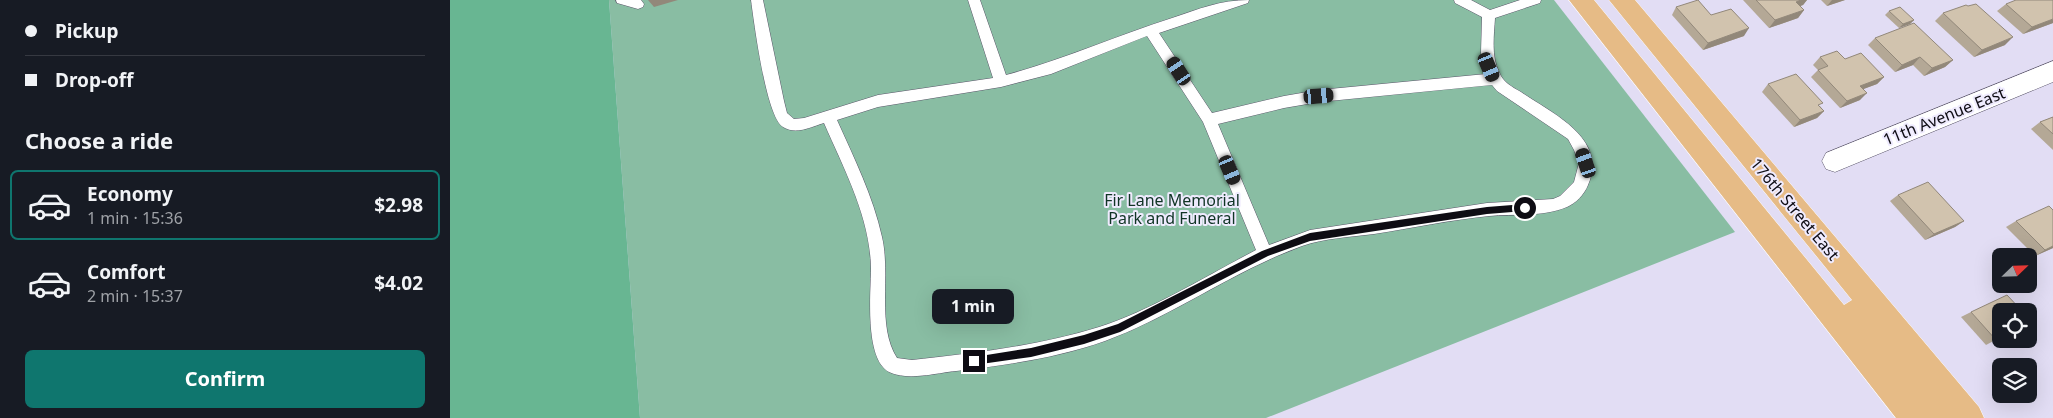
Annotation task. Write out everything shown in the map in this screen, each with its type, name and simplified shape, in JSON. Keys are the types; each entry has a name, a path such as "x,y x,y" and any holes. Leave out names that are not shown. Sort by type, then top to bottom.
{"main road":[{"path":"1581,0 1916,418"},
{"name":"176th Street East","path":"1626,1 1968,418"},
{"path":"1786,257 1820,275 1830,283 1944,418"}],"street":[{"name":"11th Avenue East","path":"1835,161 2053,71"}],"lane":[{"path":"622,0 638,4"},
{"path":"757,0 777,103 785,121 792,125 804,124 878,101 1001,82 1046,70 1150,30 1242,0"},
{"path":"974,0 1001,82"},
{"path":"1460,0 1489,15 1535,0"},
{"path":"828,116 870,215 878,258 880,342 884,356 892,365 912,368 1006,357 1094,337 1120,328 1265,254 1310,237 1487,210 1552,205 1565,201 1575,193 1585,173 1586,163 1581,148 1573,135 1502,87 1494,79 1486,52 1489,15"},
{"path":"1150,30 1170,58 1208,120 1265,254"},
{"path":"1208,120 1284,102 1319,96 1494,79"}],"green space":[{"path":"450,0 609,0 640,418 450,418"},
{"name":"Fir Lane Memorial Park and Funeral","path":"609,0 1554,0 1735,232 1266,418 640,418"}],"building":[{"path":"1698,0 1711,15 1731,9 1749,28 1708,43 1676,7"},
{"path":"1756,0 1801,0 1796,2 1804,10 1775,20"},
{"path":"2016,0 2053,0 2053,19 2032,27 2006,4"},
{"path":"1976,4 2013,37 1982,50 1943,13 1966,5"},
{"path":"1900,7 1914,20 1903,24 1889,11"},
{"path":"1914,23 1953,60 1932,68 1920,57 1902,65 1875,38"},
{"path":"1837,51 1845,59 1861,53 1884,77 1860,86 1867,93 1847,101 1818,70 1828,66 1820,57"},
{"path":"1796,74 1823,103 1818,105 1824,111 1800,120 1768,84"},
{"path":"2053,117 2053,134 2040,122"},
{"path":"1928,182 1964,221 1934,234 1898,195"},
{"path":"2049,206 2053,210 2053,246 2045,250 2016,221"},
{"path":"2007,295 2014,303 1992,303 1992,336 1971,312"}],"route":[{"path":"974,361 1031,352 1084,340 1120,328 1265,254 1310,237 1487,210 1525,208"}]}
